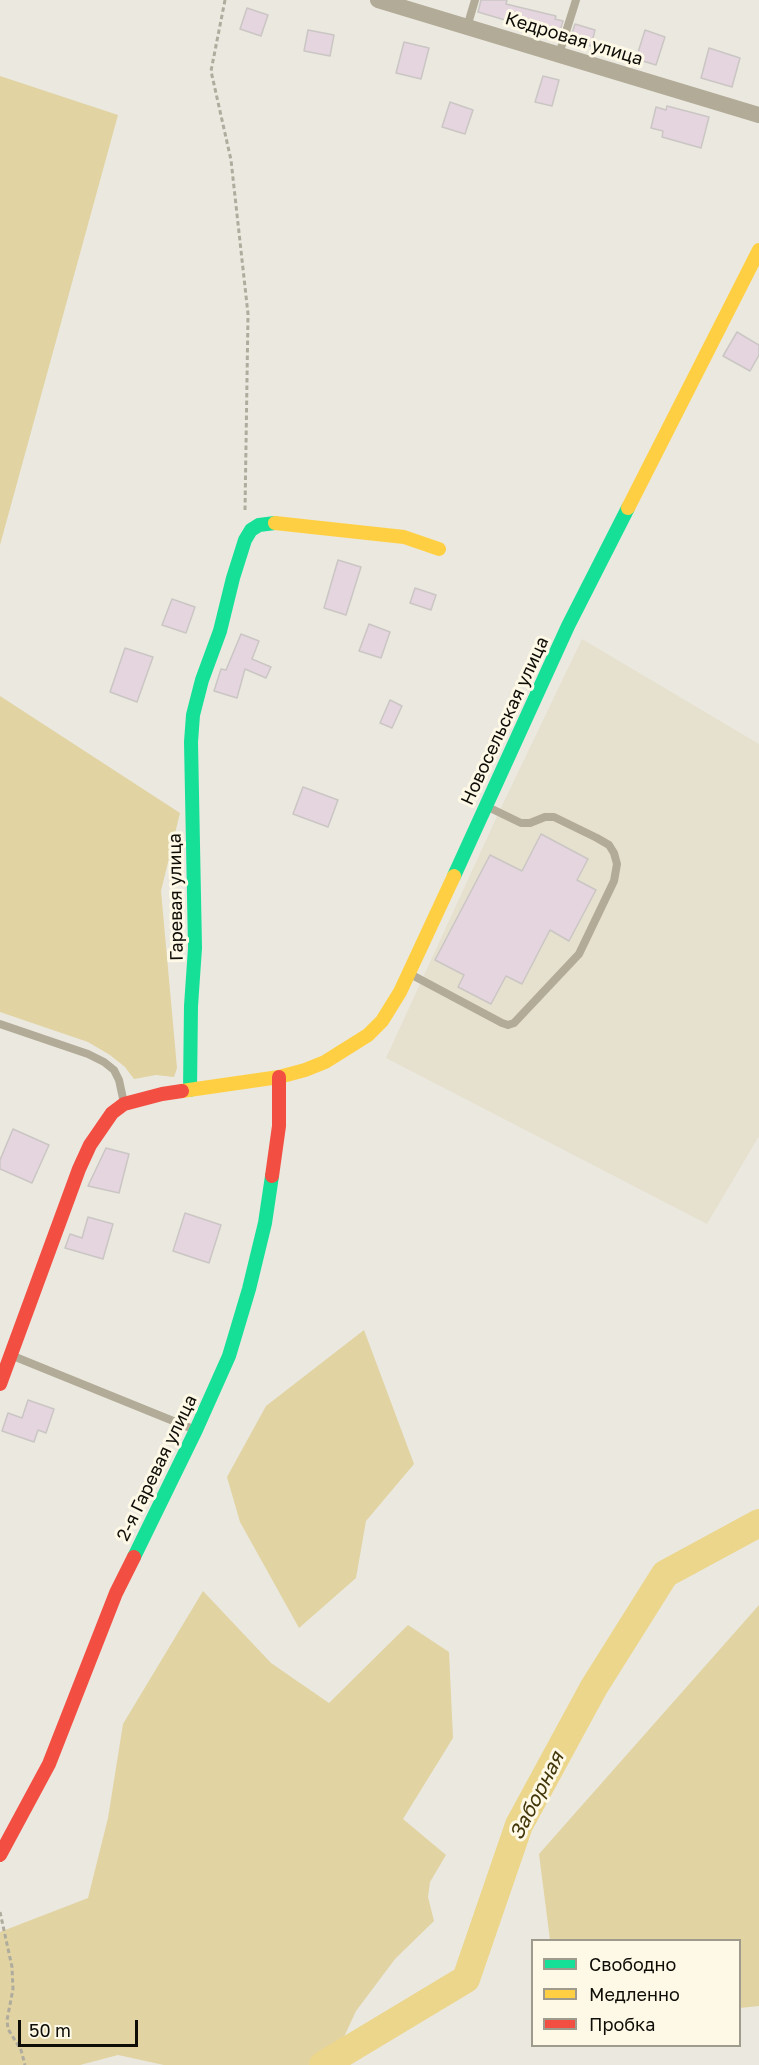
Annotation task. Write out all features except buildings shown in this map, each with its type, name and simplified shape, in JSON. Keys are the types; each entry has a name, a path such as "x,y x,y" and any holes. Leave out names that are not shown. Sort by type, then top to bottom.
{"street":[{"name":"Кедровая улица","path":"378,0 759,115"},
{"name":"Новосельская улица","path":"190,1090 279,1077 325,1062 368,1035 382,1021 409,974 568,626 759,250"},
{"path":"245,540 251,530 259,525 272,523 404,537 439,549"},
{"name":"Гаревая улица","path":"190,1090 191,1006 195,948 191,742 202,680 220,631 232,578 245,540"},
{"name":"2-я Гаревая улица","path":"1,1852 49,1764 116,1593 196,1430 229,1356 265,1223 279,1126 279,1077"},
{"path":"0,1384 6,1353 79,1169 101,1127 112,1113 124,1104 162,1094 190,1090"}],"lane":[{"path":"467,27 475,0"},
{"path":"559,54 576,0"},
{"path":"409,974 502,1023 508,1025 514,1023 579,954 614,881 617,864 609,845 554,817 544,817 531,824 521,823 486,805"},
{"path":"0,1024 88,1054 104,1062 114,1070 119,1080 124,1104"},
{"path":"6,1353 196,1430"}],"path":[{"path":"225,0 211,70 231,160 248,314 245,540"},
{"path":"0,1912 12,1967 14,1989 7,2020 8,2029 21,2050 25,2065"}],"shaded area":[{"path":"0,76 118,115 0,545"},
{"path":"582,639 759,744 759,1136 707,1224 386,1058 499,812"},
{"path":"0,696 180,813 161,891 177,1068 174,1077 156,1075 134,1079 125,1067 88,1042 0,1012"},
{"path":"364,1330 414,1464 366,1521 356,1578 299,1628 240,1522 227,1477 266,1406"},
{"path":"203,1591 271,1663 329,1703 408,1625 449,1652 453,1738 403,1819 446,1855 430,1882 428,1897 434,1921 395,1959 356,2011 331,2065 164,2065 118,2055 80,2065 0,2065 0,1932 88,1898 108,1818 123,1724"},
{"path":"759,1605 759,2006 741,2008 741,1939 550,1939 539,1854"}],"waterway":[{"name":"Заборная","path":"323,2065 466,1979 519,1825 594,1687 665,1574 759,1523"}],"traffic: fast":[{"path":"454,876 568,626 628,508"},
{"path":"190,1090 191,1006 195,948 191,742 193,715 202,680 220,631 245,540 251,530 259,525 275,523"},
{"path":"134,1557 229,1356 265,1223 272,1176"}],"traffic: slow":[{"path":"628,508 759,250"},
{"path":"275,523 404,537 439,549"},
{"path":"182,1091 279,1077 305,1070 325,1062 368,1035 382,1021 400,992 454,876"}],"traffic: jam":[{"path":"272,1176 279,1126 279,1077"},
{"path":"0,1384 79,1169 90,1145 112,1113 124,1104 182,1091"},
{"path":"0,1855 49,1764 116,1593 134,1557"}]}
